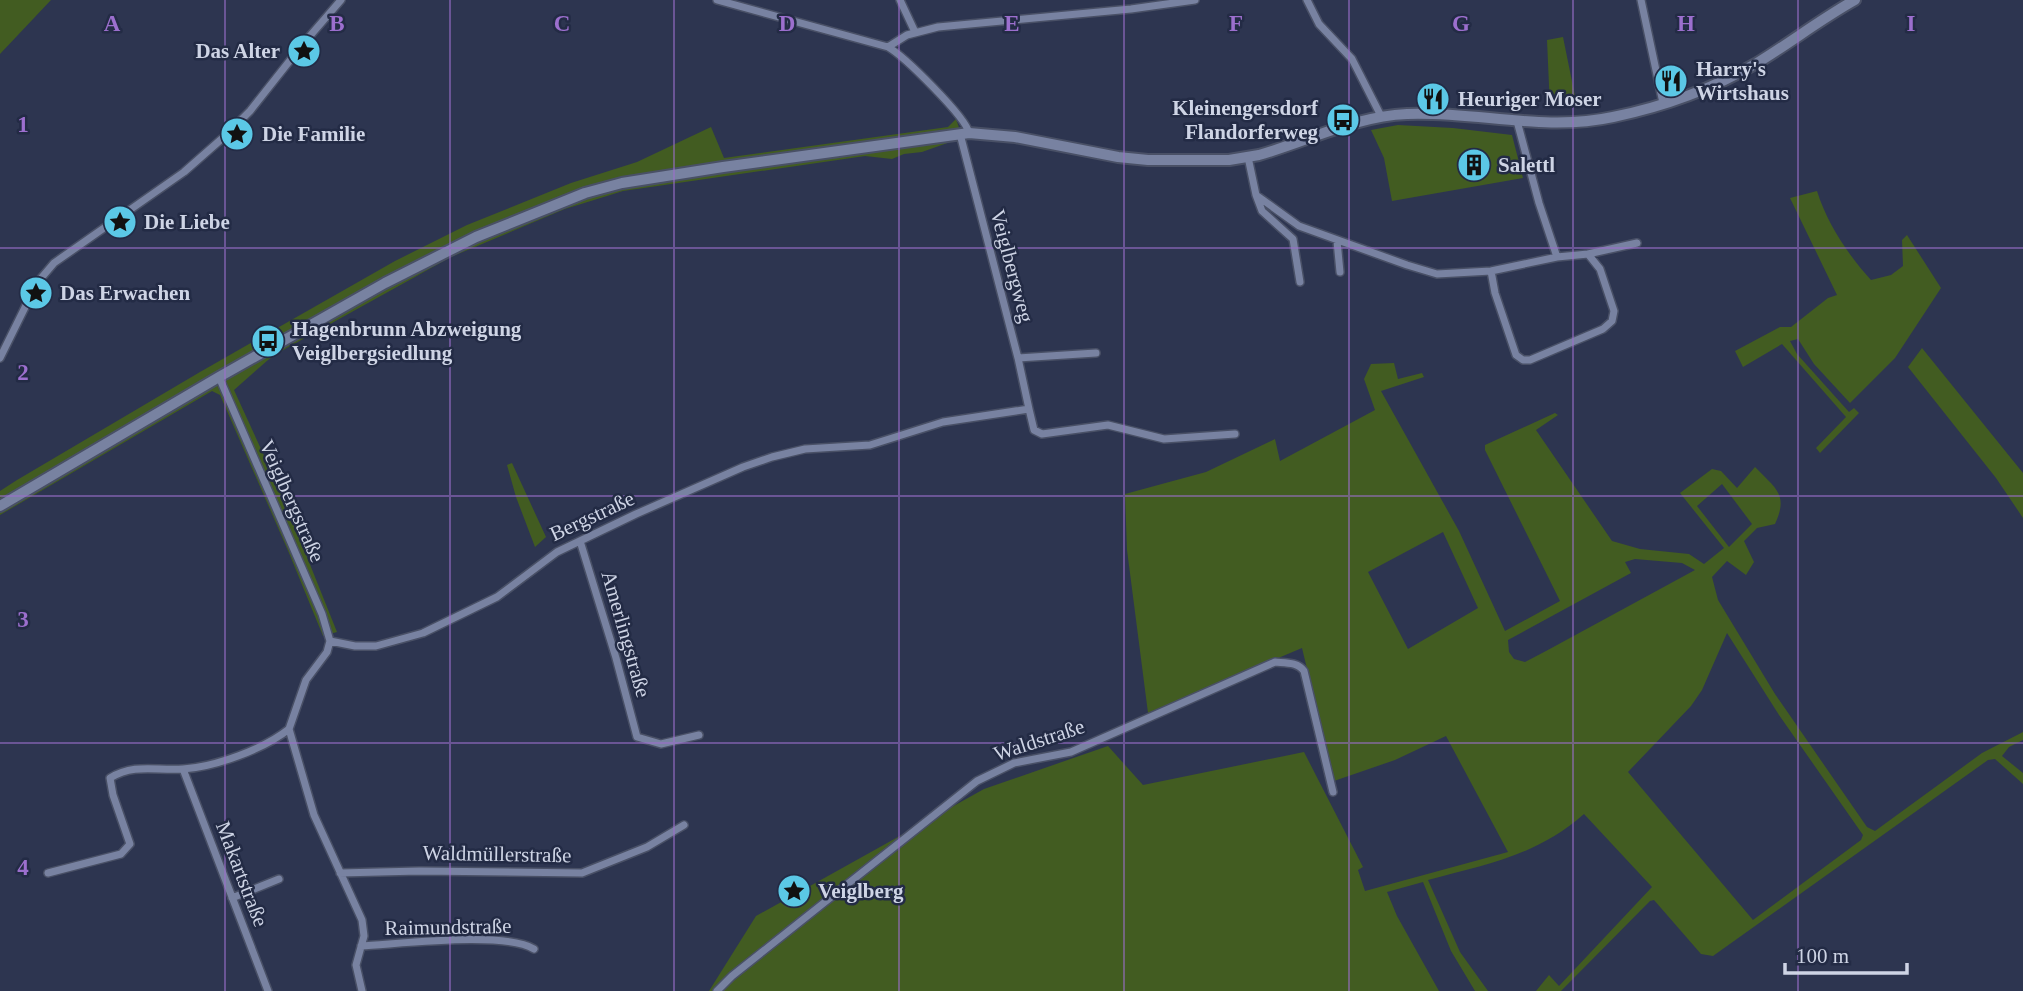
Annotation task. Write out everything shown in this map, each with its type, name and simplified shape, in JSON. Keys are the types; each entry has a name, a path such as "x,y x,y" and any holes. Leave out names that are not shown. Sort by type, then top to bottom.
{"main road":[{"path":"0,506 219,377 431,259 510,222 585,193 622,183 965,133 1007,136 1130,158 1205,161 1248,157 1381,116 1437,114 1517,121 1591,121 1628,114 1716,83 1751,66 1855,0"}],"street":[{"path":"0,358 37,283 54,263 184,172 225,136 250,111 341,0"},
{"path":"717,0 888,47 964,120 965,133"},
{"path":"900,0 915,32"},
{"path":"888,47 896,40 915,32 955,25 1195,0"},
{"path":"1307,0 1319,24 1352,59 1381,116"},
{"path":"1641,0 1663,103"},
{"path":"1517,121 1557,257"},
{"name":"Veiglbergweg","path":"965,133 1029,409"},
{"path":"1248,157 1262,211 1293,239 1300,282"},
{"path":"1256,195 1290,222 1410,266 1444,274 1491,271 1637,243"},
{"path":"1337,241 1340,272"},
{"path":"1491,271 1494,293 1516,355 1527,360 1603,329 1612,321 1614,311 1600,269 1594,258 1588,254"},
{"path":"1018,358 1096,353"},
{"name":"Veiglbergstraße","path":"219,377 322,614 330,640"},
{"path":"1029,409 1034,430 1042,434 1108,425 1164,439 1235,434"},
{"name":"Bergstraße","path":"330,640 355,646 376,646 423,633 490,601 547,558 580,541 737,469 772,457 805,449 870,445 943,422 1029,409"},
{"name":"Amerlingstraße","path":"580,541 637,737 662,744 699,734"},
{"path":"48,873 121,854 130,844 110,778 123,770 183,769 233,757 279,737 289,729 306,680 327,652 330,640"},
{"name":"Waldstraße","path":"717,991 732,976 977,782 1014,763 1071,752 1275,662 1301,666 1304,671 1333,792"},
{"path":"289,729 310,802 362,920 364,936 356,965 362,991"},
{"name":"Makartstraße","path":"183,769 268,991"},
{"name":"Waldmüllerstraße","path":"340,873 582,873 647,847 684,825"},
{"path":"232,898 279,879"},
{"name":"Raimundstraße","path":"361,946 498,940 525,943 534,949"}],"green space":[{"path":"0,0 51,0 0,54"},
{"path":"1563,37 1577,106 1550,108 1547,40"},
{"path":"956,119 964,142 953,141 892,159 865,156 623,191 565,209 451,257 268,360 234,390 283,497 337,632 323,636 220,395 212,391 0,515 0,491 17,480 395,261 467,225 571,183 637,162 711,127 724,158 948,127"},
{"path":"1398,125 1512,135 1523,178 1392,201 1384,158 1371,130"},
{"path":"1817,191 1839,238 1871,280 1891,275 1903,266 1902,240 1907,235 1941,288 1895,358 1850,403 1814,364 1798,339 1790,341 1797,354 1849,412 1854,408 1859,413 1820,453 1816,448 1846,417 1782,344 1743,367 1735,351 1780,327 1791,327 1828,298 1837,295 1790,198"},
{"path":"1922,348 2023,473 2023,518 1996,478 1908,367"},
{"path":"1394,363 1398,379 1422,373 1424,377 1381,391 1459,531 1505,631 1560,601 1485,450 1485,445 1555,413 1558,415 1536,430 1612,541 1640,549 1689,554 1704,564 1724,548 1680,493 1712,469 1721,471 1737,488 1755,467 1778,492 1781,505 1779,514 1775,524 1757,528 1744,541 1754,562 1746,575 1727,561 1712,577 1718,600 1775,694 1867,827 1875,831 1982,753 2023,732 2023,740 2009,747 2002,756 2023,773 2023,784 1995,759 1988,760 1713,956 1701,954 1654,900 1650,901 1561,991 1536,991 1549,975 1559,986 1652,887 1584,814 1548,840 1529,849 1491,863 1428,880 1460,952 1488,991 1475,991 1451,951 1423,882 1387,892 1397,916 1439,991 709,991 756,916 984,789 1108,746 1143,785 1304,752 1363,867 1358,870 1365,891 1508,852 1446,736 1395,760 1334,781 1302,648 1148,713 1127,550 1125,494 1206,472 1275,439 1280,461 1375,410 1364,379 1371,364","holes":["1722,484 1752,524 1729,547 1697,506","1443,532 1478,608 1408,649 1368,572","1635,559 1682,563 1695,570 1525,662 1514,659 1509,652 1508,640 1631,573 1625,562","1727,633 1779,715 1863,835 1861,840 1753,920 1628,772 1691,706 1702,690"]},
{"path":"512,463 546,537 535,547 507,465"}],"place":[{"name":"Das Alter","path":"304,51"},
{"name":"Harry's Wirtshaus","path":"1671,81"},
{"name":"Heuriger Moser","path":"1433,99"},
{"name":"Kleinengersdorf Flandorferweg","path":"1343,120"},
{"name":"Die Familie","path":"237,134"},
{"name":"Salettl","path":"1474,165"},
{"name":"Die Liebe","path":"120,222"},
{"name":"Das Erwachen","path":"36,293"},
{"name":"Hagenbrunn Abzweigung Veiglbergsiedlung","path":"268,341"},
{"name":"Veiglberg","path":"794,891"}]}
